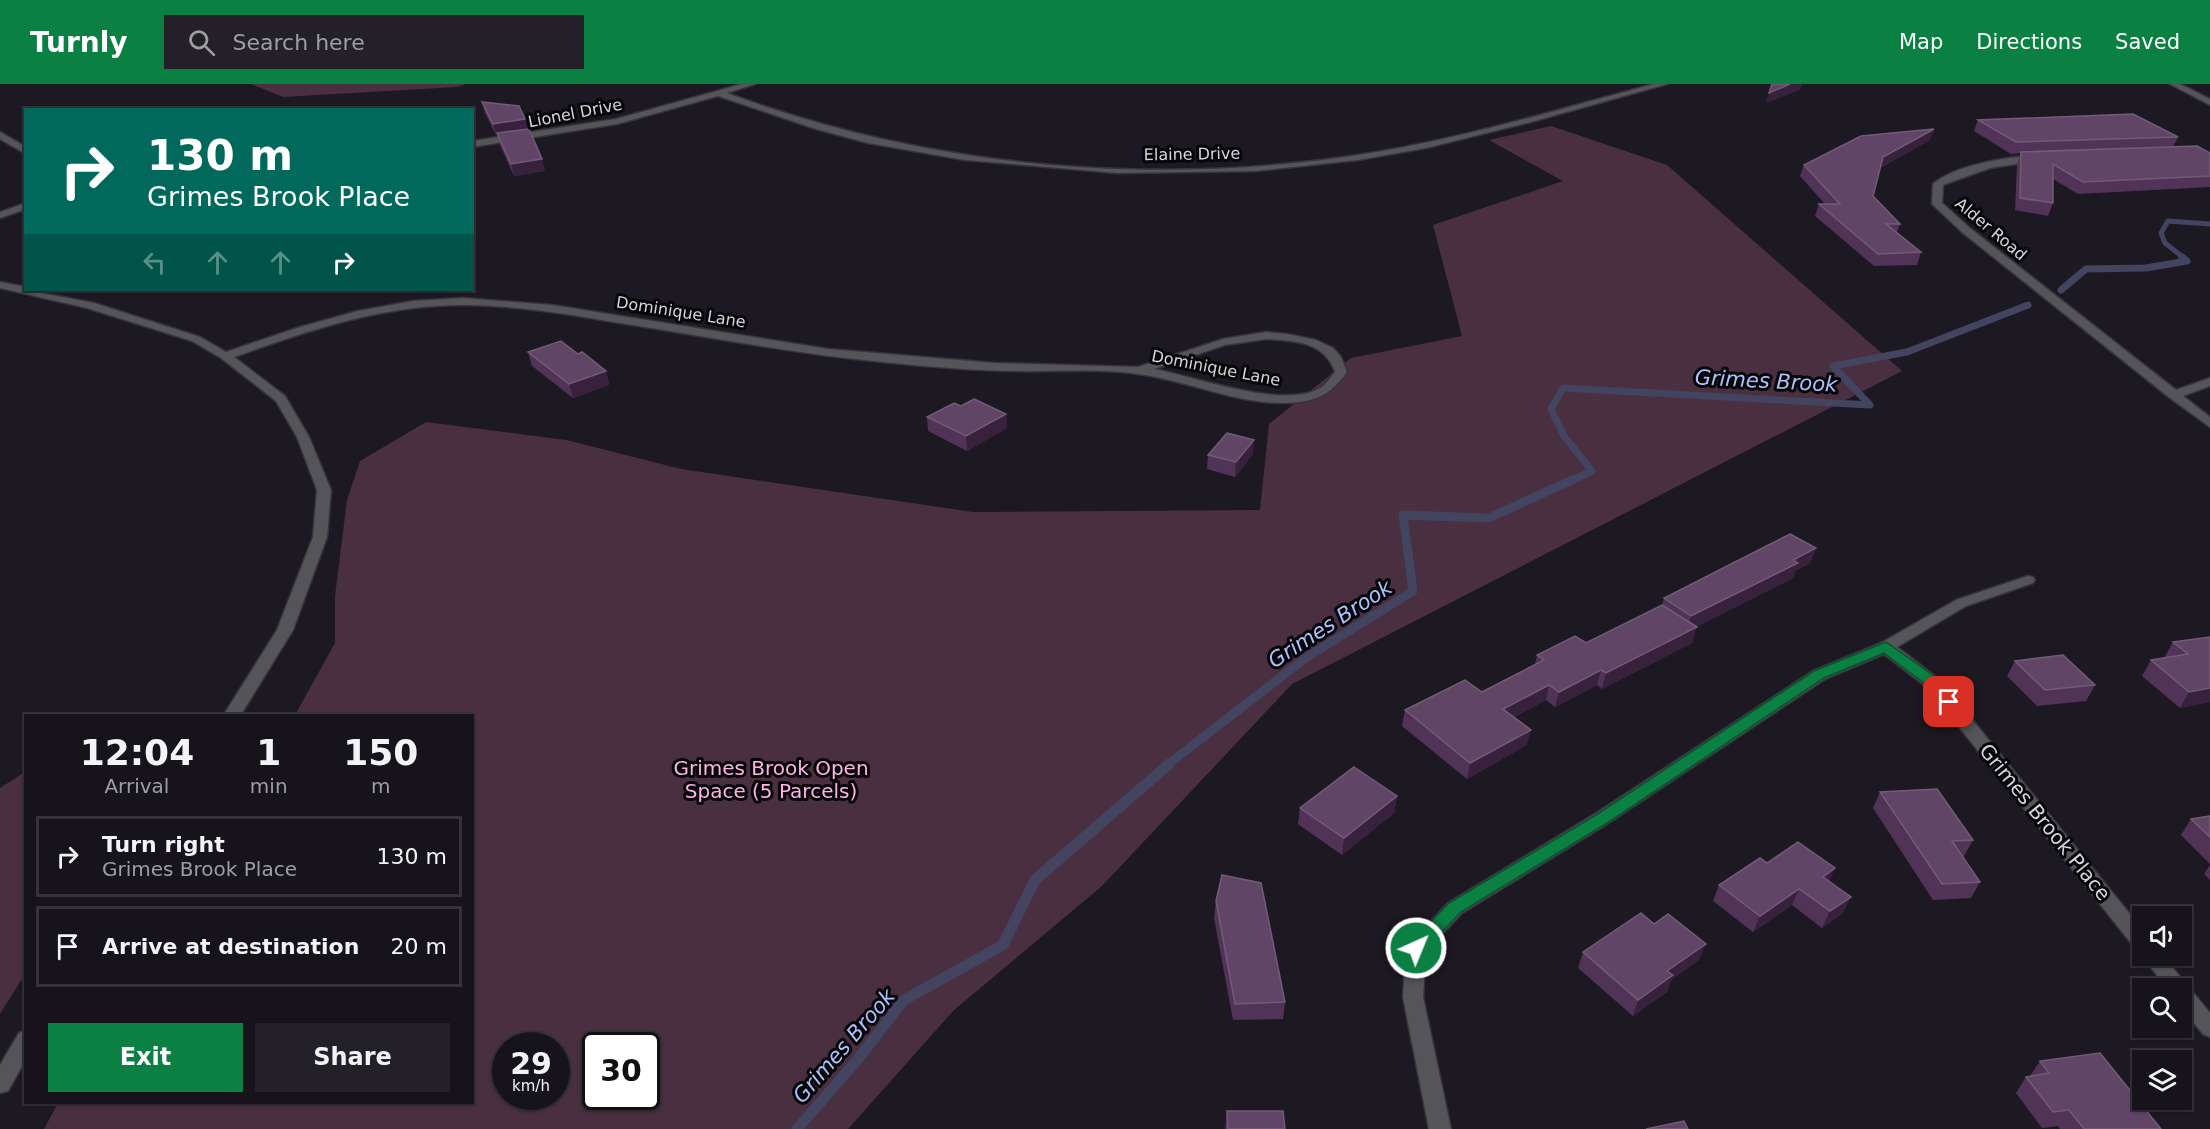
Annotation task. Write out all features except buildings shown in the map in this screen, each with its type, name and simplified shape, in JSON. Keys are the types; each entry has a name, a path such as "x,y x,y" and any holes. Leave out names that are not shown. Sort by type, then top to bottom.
{"street":[{"name":"Lionel Drive","path":"474,144 617,121 751,84"},
{"name":"Elaine Drive","path":"721,94 770,113 866,142 914,152 978,161 1163,171 1278,167 1389,153 1459,139 1663,84"},
{"path":"2174,84 2210,102"},
{"path":"0,135 24,150"},
{"name":"Alder Road","path":"2051,157 2009,159 1969,169 1938,184 1937,204 1967,231 2174,394"},
{"path":"0,215 24,207"},
{"path":"0,285 24,290"},
{"path":"27,291 90,305 196,339 225,356 281,399 303,437 324,490 320,537 285,630 232,714"},
{"name":"Dominique Lane","path":"225,356 300,330 388,308 439,302 486,301 547,307 825,352 887,359 993,367 1140,370 1263,398 1290,399 1318,395 1336,384 1341,372 1334,355 1316,344 1297,338 1269,335 1241,336 1140,370"},
{"path":"2174,394 2210,382"},
{"path":"2174,394 2210,423"},
{"path":"1440,1129 1413,997 1416,948 1455,908 1601,819 1819,675 1886,647 1961,603 2028,580"},
{"name":"Grimes Brook Place","path":"1886,647 1934,684 2132,931"},
{"path":"2160,966 2170,978"},
{"path":"2192,1005 2210,1028"},
{"path":"0,1084 24,1042"}],"green space":[{"path":"251,84 466,84 457,87 283,97"},
{"name":"Grimes Brook Open Space (5 Parcels)","path":"1551,126 1667,165 1902,371 1292,684 1102,886 954,1010 848,1129 44,1129 57,1104 474,1104 474,714 296,714 335,643 335,596 347,500 360,461 426,422 566,440 681,469 973,512 1260,510 1269,424 1351,358 1462,336 1433,225 1563,181 1489,140"},
{"path":"24,773 24,976 0,1014 0,788"}],"waterway":[{"name":"Grimes Brook","path":"2184,258 2165,243 2161,233 2168,221 2210,224"},
{"name":"Grimes Brook","path":"2061,290 2086,269 2146,268 2187,261 2182,257"},
{"name":"Grimes Brook","path":"1571,481 1592,471 1564,436 1551,409 1563,388 1870,405 1833,366 1907,352 2028,305"},
{"name":"Grimes Brook","path":"1167,765 1307,657 1413,591 1403,515 1489,518 1574,479"},
{"name":"Grimes Brook","path":"797,1129 858,1059 904,1000 1003,945 1035,880 1169,764"}],"route":[{"path":"1416,948 1455,908 1601,819 1819,675 1886,647 1934,684 1949,702"}]}
